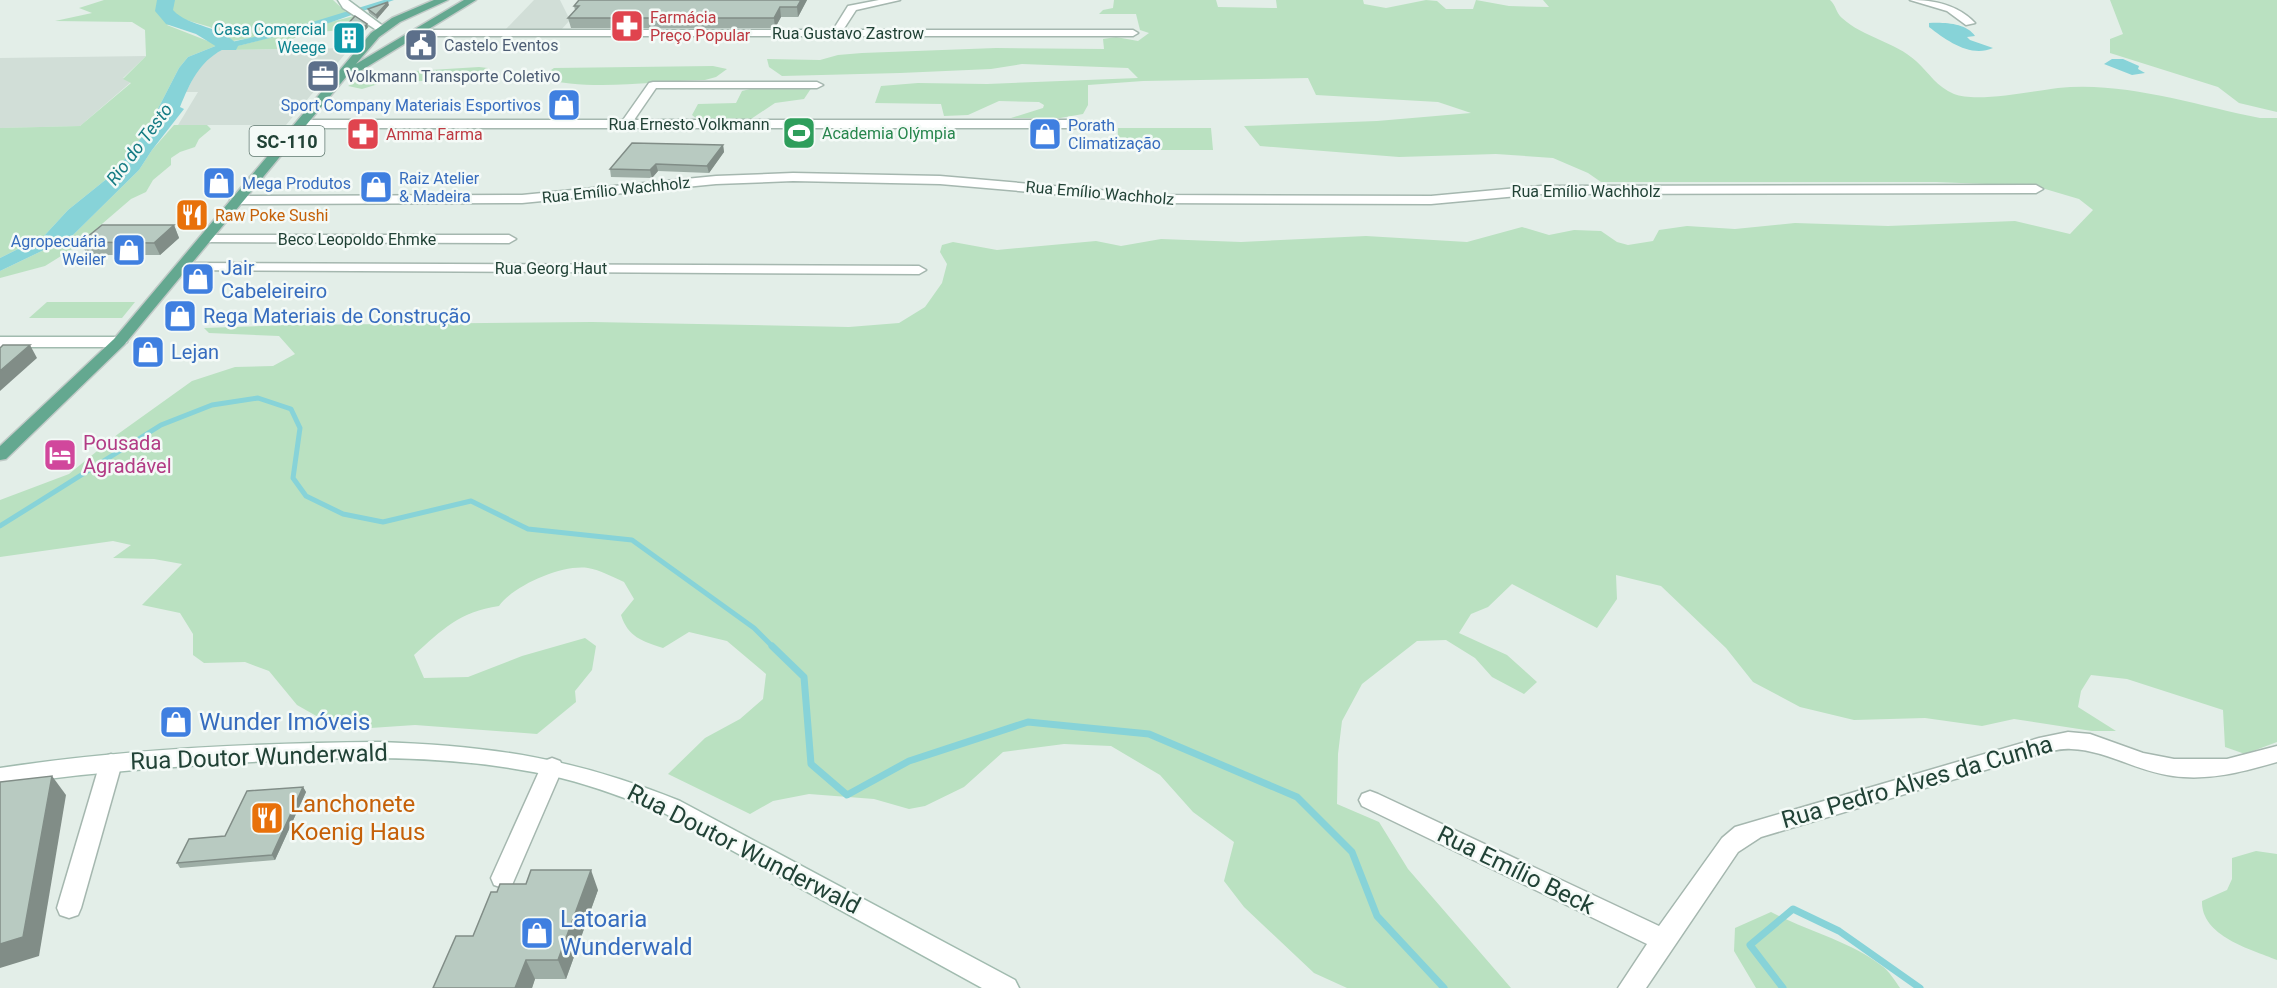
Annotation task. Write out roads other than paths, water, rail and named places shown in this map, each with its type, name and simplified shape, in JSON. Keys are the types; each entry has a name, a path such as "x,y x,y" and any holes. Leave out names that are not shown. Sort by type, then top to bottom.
{"main road":[{"name":"SC-110","path":"0,455 119,342 379,32 400,18 443,0"},
{"name":"SC-110","path":"336,82 471,0"},
{"path":"400,18 427,17 438,21"},
{"path":"379,32 392,39 418,33"}],"street":[{"path":"343,0 379,32"},
{"path":"836,33 852,8 895,0"},
{"path":"1915,0 1951,9 1970,23"},
{"path":"361,14 400,18"},
{"name":"Rua Gustavo Zastrow","path":"418,33 1134,33"},
{"path":"626,124 652,85 817,85"},
{"name":"Rua Ernesto Volkmann","path":"301,124 1076,124"},
{"name":"Rua Emílio Wachholz","path":"237,200 522,199 716,180 793,177 950,180 1156,200 1431,200 1541,190 2036,189"},
{"name":"Beco Leopoldo Ehmke","path":"206,238 509,239"},
{"name":"Rua Georg Haut","path":"182,267 919,270"},
{"path":"0,342 119,342"},
{"name":"Rua Pedro Alves da Cunha","path":"1631,988 1730,845 1743,834 1755,829 2039,746 2068,740 2090,742 2140,761 2174,768 2227,768 2277,754"},
{"name":"Rua Doutor Wunderwald","path":"0,777 111,763 242,754 349,751 435,753 552,767 622,785 672,807 1006,988"},
{"path":"69,908 111,763"},
{"path":"503,878 552,767"},
{"name":"Rua Emílio Beck","path":"1370,800 1663,940"}],"water":[{"path":"384,0 394,0 329,23 222,50 214,55 196,74 180,107 184,109 139,170 71,237 0,271 0,258 44,236 68,210 114,173 147,130 179,68 188,57 218,45 293,28"},
{"path":"1929,23 1961,26 1975,36 1967,37 1970,40 1993,48 1976,51 1960,46 1943,38 1929,27"},
{"path":"2112,59 2123,59 2139,66 2138,69 2145,73 2132,75 2104,64"}],"waterway":[{"name":"Rio do Testo","path":"166,0 164,11 172,20 202,30 229,46"},
{"path":"0,526 161,425 212,405 258,398 291,409 300,428 293,478 306,496 343,514 383,522 471,501 528,529 632,540 754,628 772,646"},
{"path":"772,646 804,677 811,764 847,795 909,761 1028,722 1149,734 1297,797 1352,852 1377,916 1444,988"},
{"path":"1783,988 1750,945 1793,909 1839,931 1920,988"}],"place":[{"name":"Farmácia Preço Popular","path":"627,26"},
{"name":"Casa Comercial Weege","path":"349,38"},
{"name":"Castelo Eventos","path":"421,45"},
{"name":"Volkmann Transporte Coletivo","path":"323,76"},
{"name":"Sport Company Materiais Esportivos","path":"564,105"},
{"name":"Academia Olýmpia","path":"799,133"},
{"name":"Amma Farma","path":"363,134"},
{"name":"Porath Climatização","path":"1045,134"},
{"name":"Mega Produtos","path":"219,183"},
{"name":"Raiz Atelier & Madeira","path":"376,187"},
{"name":"Raw Poke Sushi","path":"192,215"},
{"name":"Agropecuária Weiler","path":"129,250"},
{"name":"Jair Cabeleireiro","path":"198,279"},
{"name":"Rega Materiais de Construção","path":"180,316"},
{"name":"Lejan","path":"148,352"},
{"name":"Pousada Agradável","path":"60,455"},
{"name":"Wunder Imóveis","path":"176,722"},
{"name":"Lanchonete Koenig Haus","path":"267,818"},
{"name":"Latoaria Wunderwald","path":"537,933"}]}
